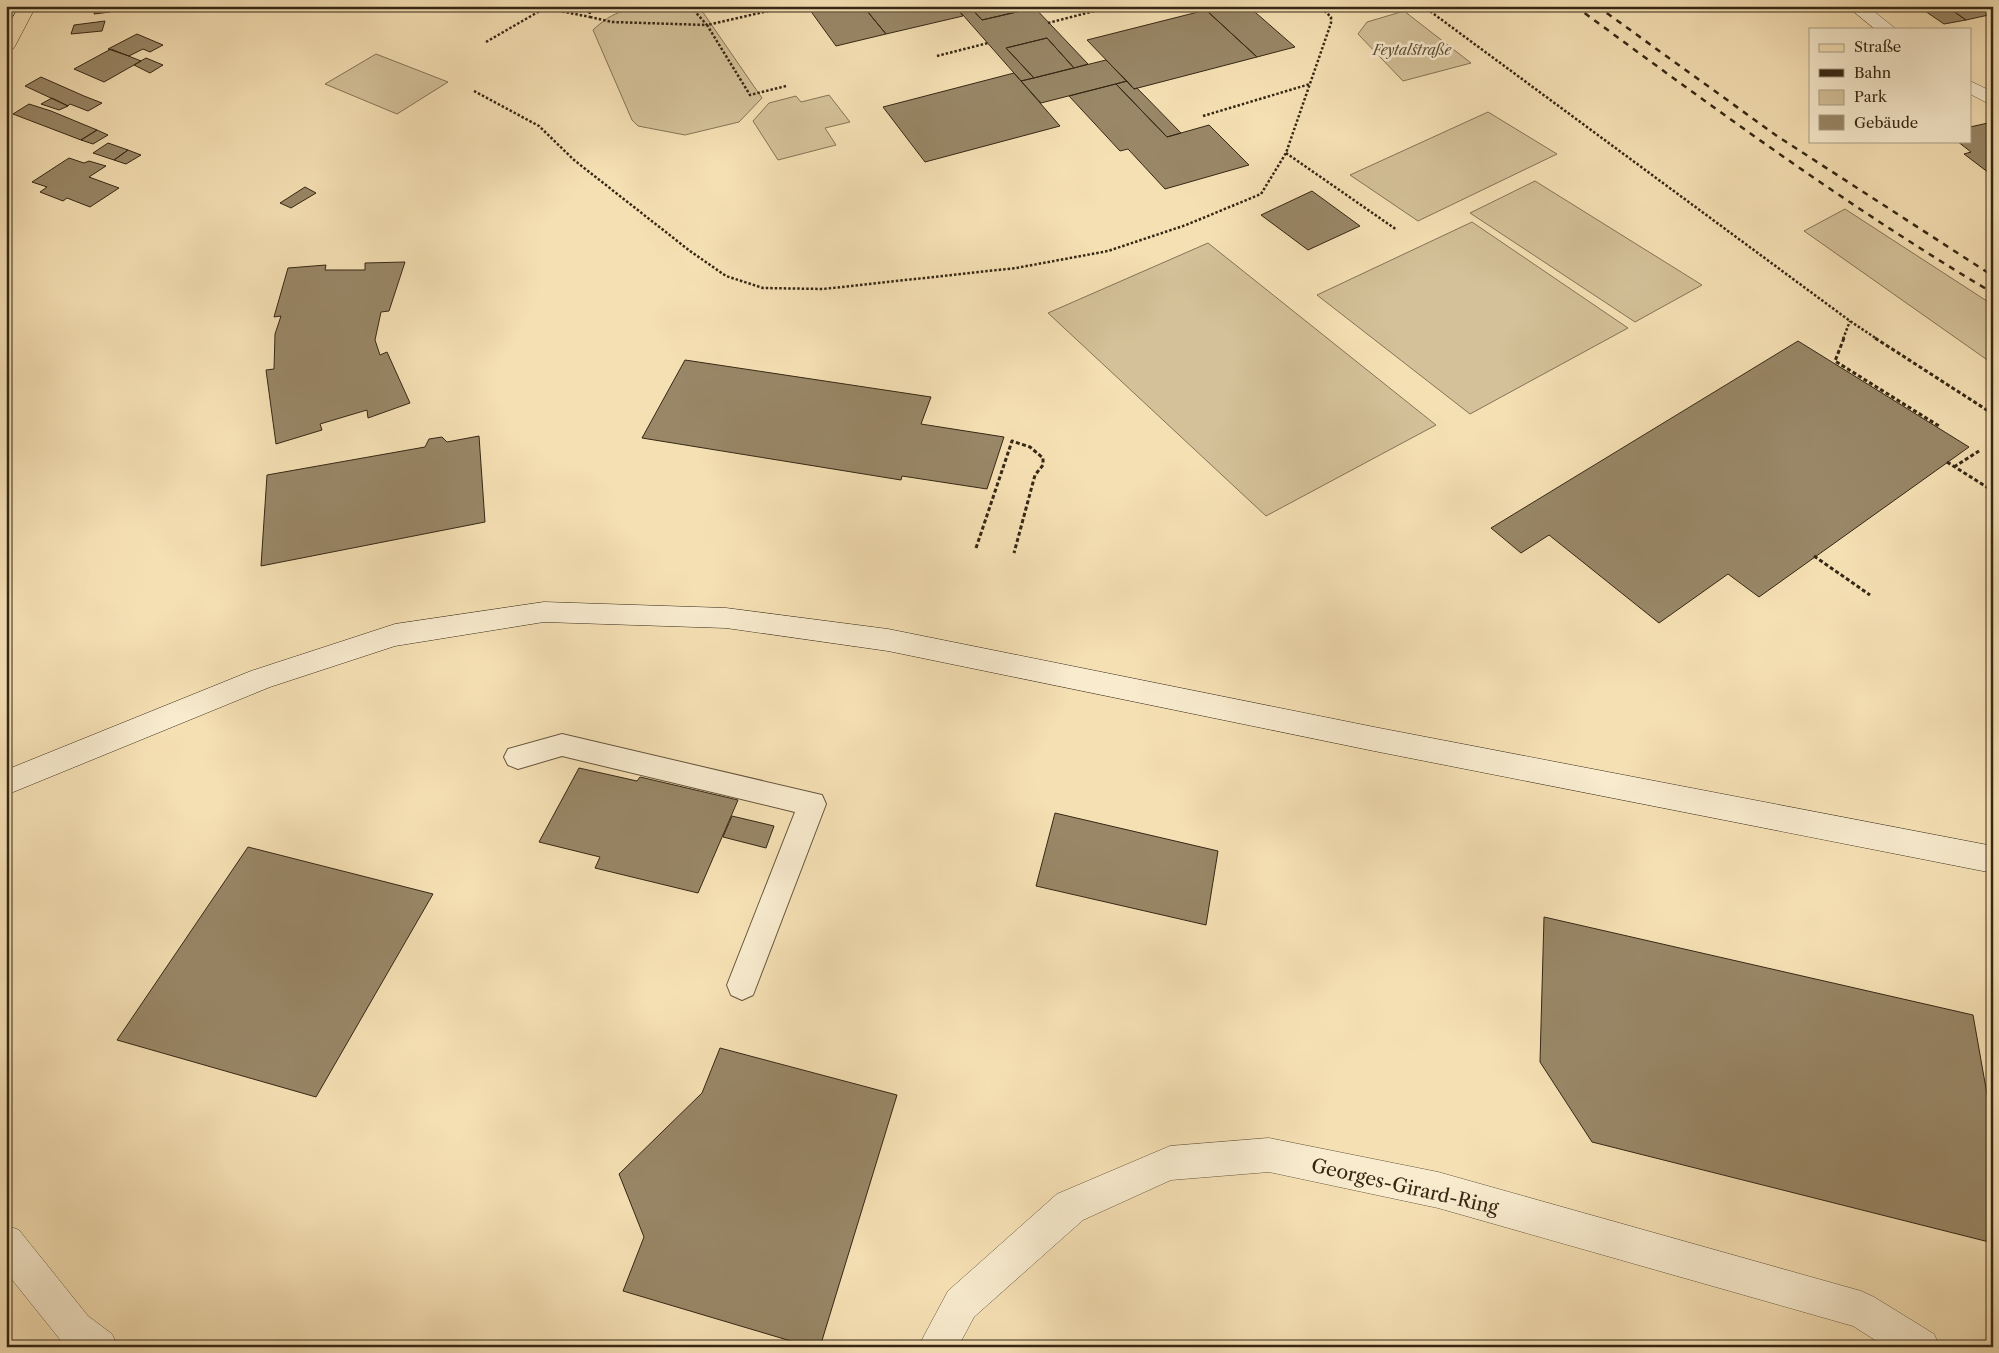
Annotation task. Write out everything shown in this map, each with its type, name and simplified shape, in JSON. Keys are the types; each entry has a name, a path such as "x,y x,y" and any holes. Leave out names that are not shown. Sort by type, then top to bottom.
{"main road":[{"path":"6,46 28,6"},
{"path":"1855,6 1886,28"},
{"path":"1972,87 1993,100"},
{"path":"6,783 261,680 395,635 544,612 726,618 888,640 1374,740 1993,860"},
{"path":"6,798 82,753"},
{"name":"Georges-Girard-Ring","path":"937,1347 961,1304 1070,1207 1170,1163 1269,1155 1438,1190 1861,1310 1921,1347"},
{"path":"6,1243 75,1329 100,1347"}],"lane":[{"path":"518,757 562,745 812,804 742,985"}],"path":[{"path":"589,6 590,17"},
{"path":"690,6 706,25 750,95 786,86"},
{"path":"486,42 545,8 612,22 706,25 790,6"},
{"path":"1048,23 1114,6"},
{"path":"474,91 540,126 574,160 690,252 726,276 763,288 823,289 1016,268 1108,251 1186,225 1261,194 1286,153 1331,23 1331,17 1319,6"},
{"path":"1423,6 1850,320 1993,414"},
{"path":"937,56 988,43"},
{"path":"1203,116 1310,84"},
{"path":"1286,153 1397,230"},
{"path":"1850,320 1835,361 1940,426"},
{"path":"976,548 1012,441 1030,447 1043,458 1043,465 1035,475 1014,553"},
{"path":"1954,467 1979,450"},
{"path":"1947,462 1993,491"},
{"path":"1814,556 1870,596"}],"green space":[{"path":"642,6 700,8 762,98 739,122 685,135 638,126 632,120 593,30 616,14"},
{"name":"Feytalstraße","path":"1404,11 1471,63 1403,81 1358,34 1367,22"},
{"path":"376,54 448,82 397,114 325,84"},
{"path":"829,95 850,122 825,128 836,145 778,160 753,121 769,103 796,96 801,102"},
{"path":"1488,112 1557,154 1418,221 1350,175"},
{"path":"1535,181 1702,285 1635,322 1470,213"},
{"path":"1845,209 1993,305 1993,364 1804,231"},
{"path":"1472,222 1628,328 1470,414 1317,295"},
{"path":"1208,243 1436,425 1266,516 1048,313"}],"building":[{"path":"79,6 113,6 110,12 94,14 97,7 78,9"},
{"path":"807,6 863,6 886,34 836,46"},
{"path":"863,6 955,6 963,16 886,34"},
{"path":"955,6 969,6 982,20 1021,11 1017,6 1033,6 1088,64 1074,68 1047,38 1006,48 1034,78 1021,81"},
{"path":"969,6 1017,6 1021,11 982,20"},
{"path":"1220,6 1248,6 1295,47 1257,57 1206,10"},
{"path":"1946,6 1966,20 1944,24 1922,9"},
{"path":"1946,6 1993,6 1993,14 1966,20"},
{"path":"1206,10 1257,57 1134,89 1087,40"},
{"path":"105,21 102,31 71,34 74,25"},
{"path":"137,34 163,45 150,52 143,49 129,56 108,49"},
{"path":"1047,38 1074,68 1034,78 1006,48"},
{"path":"111,49 141,61 104,82 74,69"},
{"path":"146,58 163,65 150,73 134,65"},
{"path":"1106,60 1127,81 1041,103 1021,81"},
{"path":"1014,73 1060,126 925,162 883,107"},
{"path":"41,77 102,103 88,111 70,104 68,106 25,86"},
{"path":"1127,81 1134,89 1137,88 1181,133 1167,137 1116,84"},
{"path":"1116,84 1167,137 1209,125 1249,165 1165,189 1128,149 1120,151 1069,96"},
{"path":"52,98 68,106 59,110 41,104"},
{"path":"29,104 97,130 81,140 13,114"},
{"path":"1988,123 1993,127 1993,176 1964,154 1971,152 1958,142 1972,142 1972,127"},
{"path":"97,130 108,135 93,144 81,140"},
{"path":"108,143 128,150 114,160 93,153"},
{"path":"128,150 141,155 126,164 114,160"},
{"path":"69,158 84,163 89,161 106,166 89,177 119,188 90,207 67,198 63,201 40,192 47,187 32,182"},
{"path":"305,187 316,193 291,208 280,203"},
{"path":"1312,191 1360,226 1308,250 1261,215"},
{"path":"405,262 389,311 381,312 375,340 380,355 387,352 410,403 368,418 367,410 320,424 322,430 276,444 266,370 274,369 275,334 281,316 274,317 288,268 326,265 325,270 365,270 365,263"},
{"path":"1798,341 1969,447 1759,597 1728,574 1659,623 1549,535 1521,553 1491,528"},
{"path":"685,360 931,397 921,424 1004,437 987,489 902,476 901,480 642,438"},
{"path":"479,436 485,522 261,566 267,475 425,447 429,439 442,437 447,442"},
{"path":"579,768 637,781 640,777 738,800 698,893 595,868 600,857 539,842"},
{"path":"1055,813 1218,851 1206,925 1036,886"},
{"path":"732,816 774,826 766,848 723,837"},
{"path":"248,847 433,894 316,1097 117,1040"},
{"path":"1544,917 1973,1015 1993,1128 1993,1243 1592,1142 1540,1062"},
{"path":"720,1048 897,1095 820,1347 811,1347 623,1291 644,1237 619,1174 702,1093"}],"railway":[{"path":"1575,6 1833,191 1993,293"},
{"path":"1597,6 1777,136 1993,276"}]}
